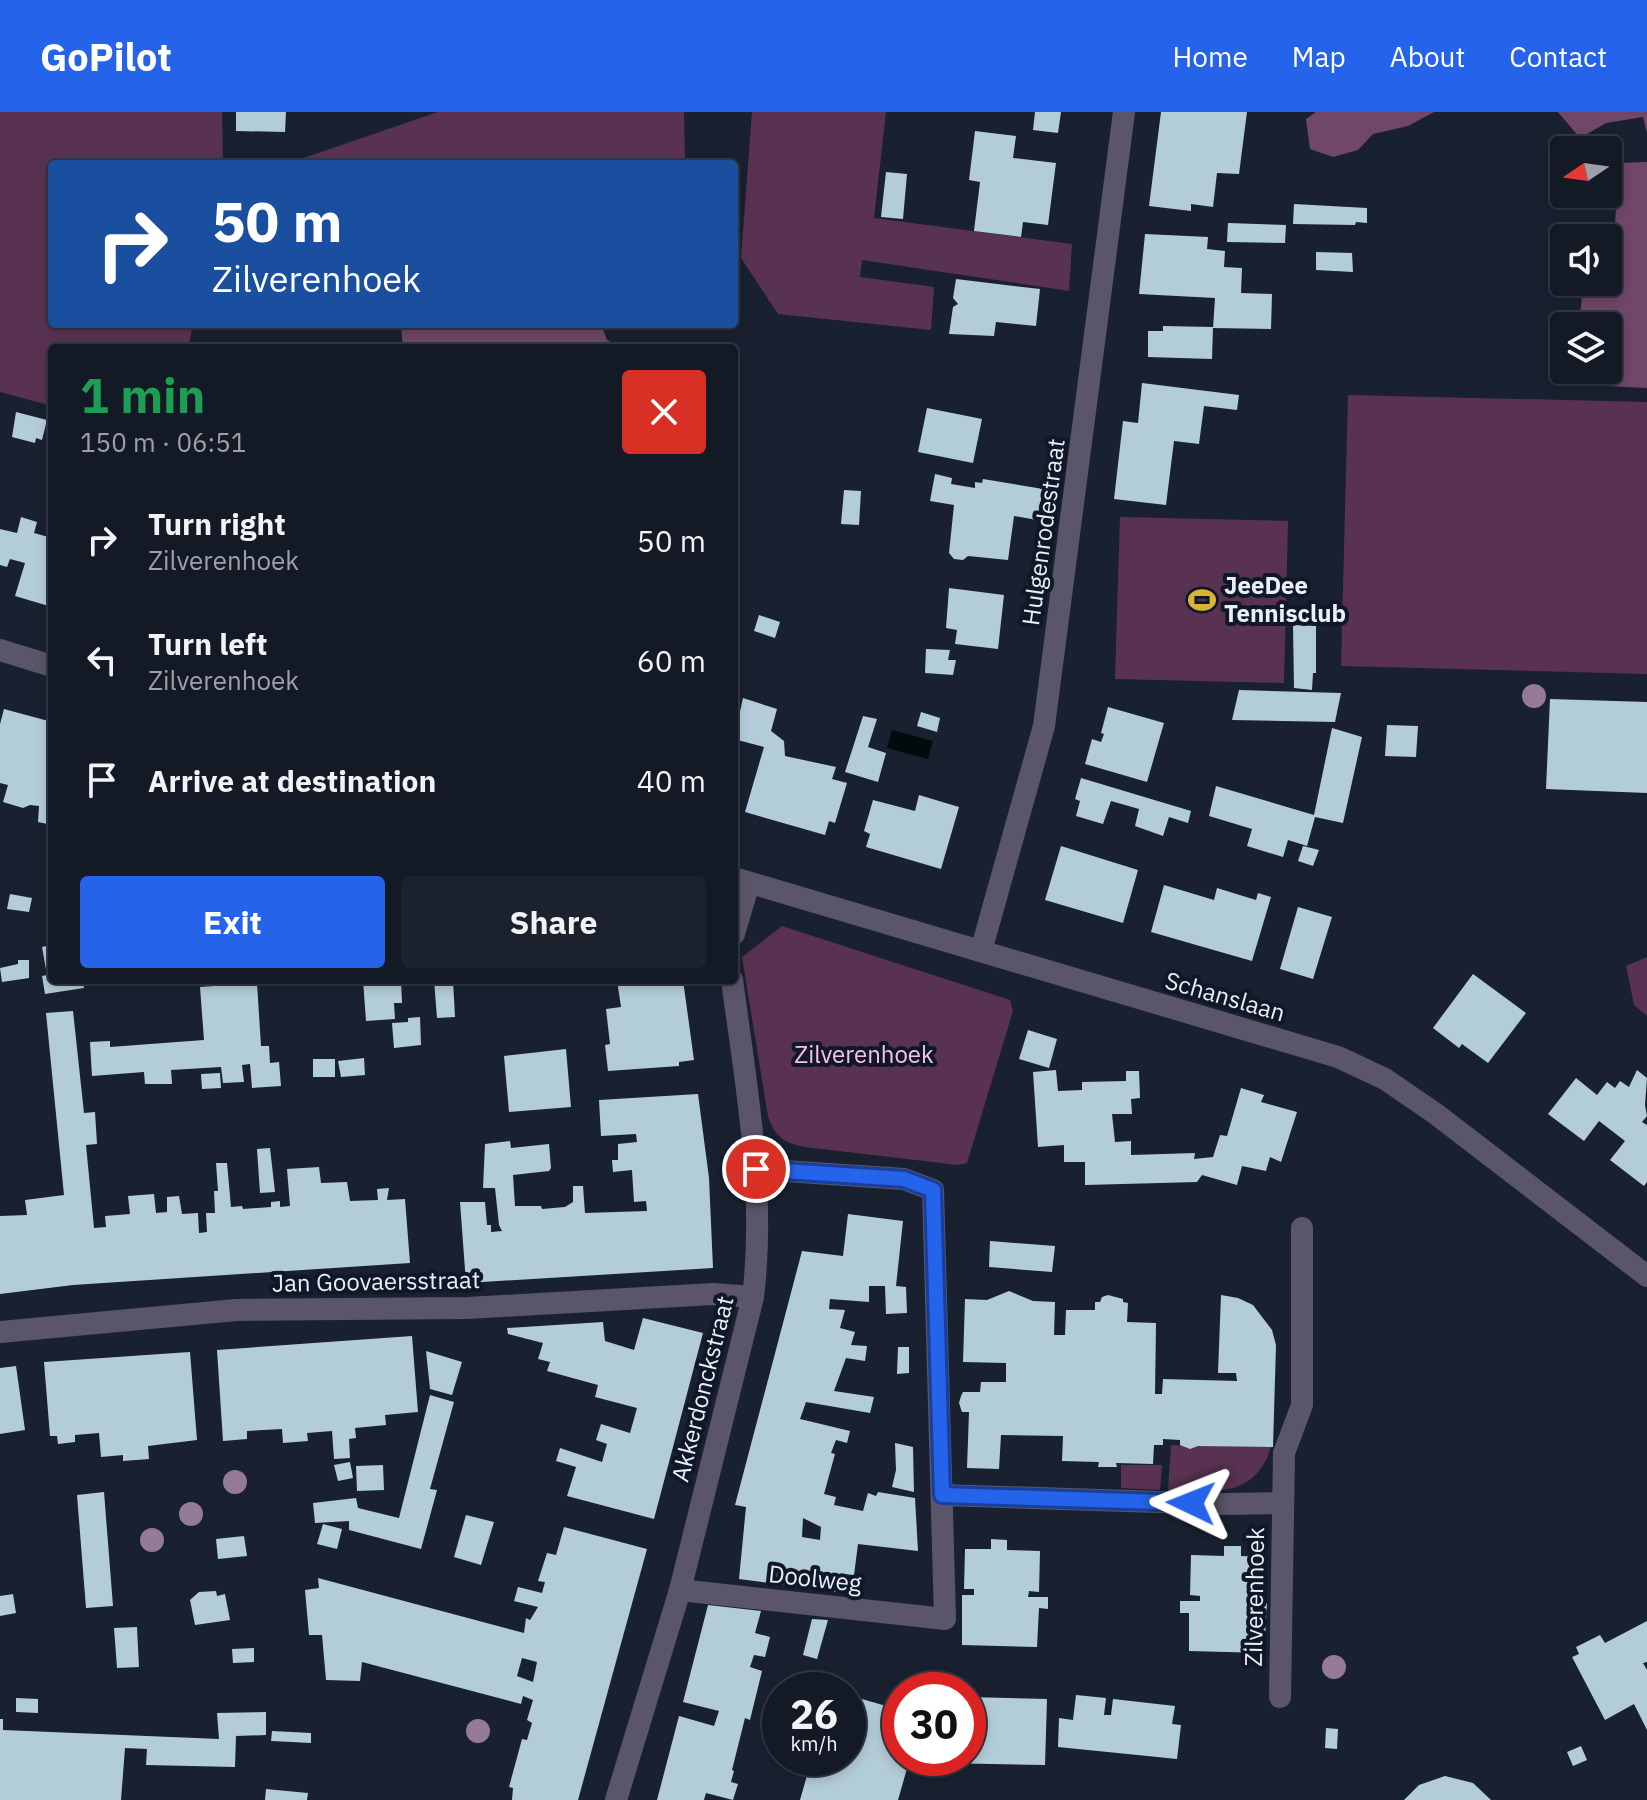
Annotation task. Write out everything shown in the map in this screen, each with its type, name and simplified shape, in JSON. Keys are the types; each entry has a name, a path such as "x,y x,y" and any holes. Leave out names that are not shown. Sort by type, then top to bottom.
{"street":[{"name":"Hulgenrodestraat","path":"981,951 1044,726 1124,112"},
{"path":"0,650 48,665"},
{"name":"Schanslaan","path":"742,880 1338,1057 1373,1071 1436,1114 1647,1276"},
{"path":"738,907 742,880"},
{"name":"Akkerdonckstraat","path":"616,1800 680,1590 753,1297 756,1169 733,984"},
{"path":"756,1169 904,1179 933,1190 942,1495"},
{"path":"1282,1503 1284,1453 1302,1405 1302,1228"},
{"name":"Jan Goovaersstraat","path":"0,1332 236,1310 468,1308 713,1294 753,1297"},
{"name":"Zilverenhoek","path":"942,1495 1222,1504 1282,1503 1280,1697"},
{"name":"Doolweg","path":"680,1590 945,1619 942,1495"}],"green space":[{"path":"0,112 222,112 223,160 48,160 48,328 192,328 189,344 48,344 48,405 0,392"},
{"path":"438,112 684,112 685,160 298,160"},
{"path":"752,112 886,112 874,218 1072,244 1069,291 862,260 860,277 934,287 931,330 778,314 741,258"},
{"path":"1348,395 1647,402 1647,674 1341,666"},
{"name":"JeeDee Tennisclub","path":"1120,517 1288,521 1284,683 1115,679"},
{"name":"Zilverenhoek","path":"782,926 1010,1000 1013,1011 967,1163 958,1165 805,1147 786,1141 777,1134 768,1116 742,957"},
{"path":"1647,957 1647,1016 1634,1005 1626,966"},
{"path":"1171,1445 1271,1447 1264,1464 1243,1484 1230,1489 1200,1492 1168,1491"},
{"path":"1121,1465 1162,1465 1160,1490 1121,1488"}],"shaded area":[{"path":"1316,112 1434,112 1408,126 1373,134 1358,150 1333,157 1310,149 1306,119"},
{"path":"1558,112 1647,112 1647,133 1643,117 1606,123 1578,136"},
{"path":"1647,162 1647,388 1606,386 1622,384 1622,312 1580,312 1582,296 1622,296 1622,224 1615,224 1616,208 1622,208 1622,163"},
{"path":"401,328 602,328 607,340 614,344 403,344"},
{"path":"892,730 933,741 928,759 887,748"}],"building":[{"path":"236,112 286,112 285,132 236,131"},
{"path":"1035,112 1061,112 1058,133 1033,130"},
{"path":"1161,112 1247,112 1239,174 1217,173 1213,207 1191,204 1191,211 1149,206"},
{"path":"975,131 1016,136 1013,158 1056,163 1048,225 1023,222 1021,237 974,231 980,182 969,180"},
{"path":"886,172 907,174 903,219 881,217"},
{"path":"1294,204 1367,208 1367,223 1293,224"},
{"path":"1228,223 1286,225 1285,243 1227,242"},
{"path":"1145,234 1208,237 1207,249 1225,251 1224,267 1242,268 1241,293 1272,294 1271,329 1213,328 1215,298 1139,294"},
{"path":"1316,252 1352,253 1353,272 1316,270"},
{"path":"956,279 1040,289 1036,326 996,322 994,336 949,334 953,307 958,304 953,298"},
{"path":"1163,326 1213,327 1212,359 1148,357 1148,331 1163,331"},
{"path":"1142,383 1239,395 1237,410 1204,406 1199,444 1174,441 1166,505 1114,499 1123,421 1138,423"},
{"path":"927,408 982,419 973,463 918,452"},
{"path":"16,412 47,420 42,440 36,438 35,443 12,437"},
{"path":"935,474 952,478 951,484 975,488 975,482 982,483 983,479 1043,489 1037,520 1014,516 1008,560 968,556 963,560 954,559 949,553 954,505 930,501"},
{"path":"844,490 861,491 859,525 841,524"},
{"path":"21,517 37,522 34,533 48,537 48,606 15,596 25,563 10,559 7,567 0,565 0,529 17,533"},
{"path":"949,588 1004,595 998,649 955,644 957,630 946,628"},
{"path":"759,615 780,622 775,638 754,631"},
{"path":"1293,625 1316,626 1316,673 1313,673 1312,690 1294,688"},
{"path":"926,649 950,650 948,660 956,660 953,675 925,673"},
{"path":"1239,690 1341,693 1335,722 1232,720"},
{"path":"743,698 777,709 771,731 784,741 785,756 836,767 832,779 847,783 835,823 829,821 825,835 745,812 764,747 738,740"},
{"path":"1550,699 1647,702 1647,793 1546,789"},
{"path":"1108,707 1164,723 1147,782 1085,764 1092,739 1101,742"},
{"path":"4,709 48,721 48,824 38,822 39,806 23,808 3,802 8,785 0,783 0,724"},
{"path":"921,712 940,718 937,732 917,726"},
{"path":"863,716 877,719 868,747 886,753 878,782 845,772"},
{"path":"1387,725 1418,726 1416,757 1385,756"},
{"path":"1332,728 1362,737 1343,823 1315,817 1307,846 1288,840 1283,857 1247,846 1252,829 1209,816 1216,786 1314,815"},
{"path":"1081,778 1191,811 1188,823 1169,817 1163,836 1135,826 1139,809 1111,801 1103,824 1076,816 1080,801 1075,799"},
{"path":"919,795 959,807 941,869 866,847 870,834 864,831 873,800 915,811"},
{"path":"1061,846 1138,870 1123,923 1045,900"},
{"path":"1303,846 1319,850 1313,866 1298,861"},
{"path":"1164,885 1214,900 1217,888 1256,900 1258,893 1271,897 1252,961 1151,932"},
{"path":"10,894 32,898 29,912 7,909"},
{"path":"1298,907 1332,917 1313,979 1280,969"},
{"path":"48,946 48,984 84,984 84,988 45,994 42,976 47,975 42,947"},
{"path":"18,960 29,960 29,978 2,982 0,968 18,964"},
{"path":"1473,974 1526,1013 1488,1063 1462,1044 1459,1048 1433,1028"},
{"path":"257,984 261,1046 269,1046 270,1063 279,1062 281,1086 252,1088 250,1064 242,1065 244,1082 223,1083 221,1067 171,1070 172,1084 145,1084 144,1072 92,1076 90,1042 110,1041 110,1047 204,1040 200,987"},
{"path":"363,984 401,984 402,1003 394,1003 395,1019 366,1021"},
{"path":"434,984 453,984 455,1017 437,1018"},
{"path":"618,984 684,984 694,1060 679,1062 679,1066 608,1071 605,1045 610,1044 606,1009 621,1007"},
{"path":"73,1011 84,1113 95,1112 97,1144 86,1145 94,1228 106,1227 105,1216 130,1214 128,1196 154,1194 156,1213 167,1212 167,1197 179,1196 182,1214 198,1213 199,1233 207,1232 206,1213 215,1213 214,1191 218,1191 216,1163 227,1163 231,1207 242,1206 243,1209 271,1207 271,1202 280,1201 280,1207 290,1206 287,1169 319,1167 321,1183 347,1182 350,1201 378,1200 377,1189 389,1188 387,1200 405,1199 410,1263 73,1285 0,1294 0,1216 27,1215 25,1200 64,1195 46,1013"},
{"path":"420,1017 421,1045 394,1048 392,1023"},
{"path":"1028,1030 1057,1039 1049,1068 1019,1059"},
{"path":"566,1049 571,1107 509,1112 504,1056"},
{"path":"364,1058 365,1075 341,1077 338,1061"},
{"path":"313,1059 335,1059 335,1077 313,1077"},
{"path":"1056,1070 1058,1091 1082,1090 1082,1082 1126,1081 1126,1071 1139,1071 1140,1098 1131,1099 1132,1114 1112,1114 1115,1142 1131,1141 1131,1155 1195,1153 1194,1159 1213,1157 1220,1135 1227,1136 1241,1088 1264,1095 1261,1102 1297,1112 1281,1162 1270,1157 1266,1171 1242,1166 1237,1185 1202,1175 1197,1182 1085,1185 1085,1162 1064,1162 1064,1145 1038,1147 1033,1072"},
{"path":"1637,1070 1647,1078 1647,1116 1642,1122 1647,1125 1647,1182 1644,1186 1610,1160 1625,1141 1599,1121 1584,1141 1548,1114 1576,1078 1597,1095 1607,1082 1615,1088 1620,1081 1629,1087"},
{"path":"220,1073 221,1088 202,1089 201,1074"},
{"path":"698,1094 709,1178 713,1268 466,1283 460,1202 485,1202 487,1225 491,1225 491,1232 502,1231 495,1188 483,1188 485,1144 510,1141 511,1148 549,1144 549,1171 513,1175 515,1206 541,1206 542,1209 565,1207 573,1202 573,1186 583,1186 585,1213 647,1211 646,1201 634,1202 632,1170 613,1172 612,1160 618,1160 618,1144 637,1142 636,1134 601,1136 599,1100"},
{"path":"270,1148 275,1192 260,1193 257,1149"},
{"path":"848,1214 903,1221 896,1286 906,1287 907,1313 886,1314 885,1286 869,1286 869,1302 830,1299 829,1309 845,1310 840,1328 855,1332 851,1345 867,1346 865,1361 846,1358 834,1391 874,1397 870,1413 806,1402 800,1419 850,1431 847,1443 836,1440 831,1453 835,1454 824,1494 836,1497 834,1505 863,1511 868,1493 876,1496 878,1492 915,1498 918,1551 858,1544 854,1575 842,1574 839,1592 739,1579 746,1507 735,1505 802,1251 843,1256","holes":["803,1518 821,1527 820,1540 802,1537"]},
{"path":"990,1241 1055,1246 1052,1272 989,1267"},
{"path":"1009,1291 1033,1301 1055,1302 1054,1335 1065,1335 1066,1310 1095,1310 1095,1302 1108,1295 1123,1299 1128,1303 1127,1322 1156,1323 1155,1394 1162,1394 1163,1379 1237,1381 1236,1373 1218,1373 1221,1295 1253,1305 1272,1330 1276,1345 1273,1447 1198,1446 1190,1449 1180,1445 1180,1440 1163,1439 1163,1445 1154,1445 1153,1464 1116,1463 1117,1467 1098,1467 1099,1462 1062,1461 1063,1436 1001,1435 999,1469 967,1468 969,1412 962,1412 959,1403 961,1396 963,1392 980,1392 981,1382 1006,1382 1006,1363 963,1362 965,1299 987,1300"},
{"path":"643,1318 703,1333 654,1519 567,1496 576,1467 556,1461 560,1448 602,1462 607,1444 596,1440 601,1424 630,1433 637,1408 595,1397 598,1385 547,1371 550,1362 538,1359 543,1343 508,1334 507,1328 603,1322 605,1341 634,1350"},
{"path":"412,1336 418,1412 385,1415 386,1425 355,1428 356,1438 349,1439 350,1458 334,1459 332,1431 307,1433 308,1441 283,1443 282,1429 247,1431 247,1439 223,1441 217,1350"},
{"path":"898,1347 909,1347 909,1373 897,1374"},
{"path":"426,1351 462,1362 452,1395 430,1389"},
{"path":"190,1352 197,1440 148,1446 149,1459 123,1461 123,1455 101,1457 99,1433 75,1435 75,1442 58,1444 57,1436 50,1436 44,1362"},
{"path":"16,1366 25,1430 0,1434 0,1368"},
{"path":"430,1395 454,1402 430,1489 437,1490 421,1549 349,1530 349,1521 315,1523 313,1503 356,1498 358,1508 399,1518"},
{"path":"895,1443 913,1447 914,1492 892,1487 896,1470"},
{"path":"350,1462 353,1478 338,1481 334,1465"},
{"path":"383,1465 384,1490 357,1491 356,1466"},
{"path":"104,1492 113,1606 86,1608 77,1495"},
{"path":"466,1515 494,1522 481,1565 454,1557"},
{"path":"323,1524 342,1529 337,1549 317,1544"},
{"path":"564,1527 647,1549 578,1800 512,1800 513,1788 509,1787 522,1739 527,1740 532,1723 527,1720 533,1700 523,1696 521,1704 362,1662 360,1681 326,1680 322,1635 309,1635 305,1590 319,1588 318,1578 524,1633 526,1618 530,1620 538,1607 514,1601 518,1587 542,1593 545,1582 538,1581 547,1553 556,1555","holes":["522,1658 537,1662 533,1682 517,1676"]},
{"path":"244,1536 247,1556 218,1559 216,1539"},
{"path":"991,1539 1007,1540 1007,1550 1040,1551 1039,1592 1029,1591 1028,1597 1048,1597 1048,1609 1039,1608 1037,1647 962,1645 962,1595 974,1595 974,1589 964,1589 965,1549 991,1549"},
{"path":"1224,1546 1241,1546 1241,1556 1266,1557 1265,1597 1255,1597 1255,1603 1267,1603 1264,1653 1189,1651 1189,1613 1180,1613 1180,1601 1200,1601 1200,1596 1190,1595 1191,1555 1224,1556"},
{"path":"216,1591 217,1596 225,1594 230,1620 195,1625 190,1600 199,1592"},
{"path":"13,1594 16,1613 0,1616 0,1596"},
{"path":"708,1605 761,1611 755,1633 770,1637 765,1657 754,1655 750,1667 762,1671 750,1720 745,1718 732,1770 731,1782 738,1784 733,1800 706,1793 704,1800 657,1800 679,1716 714,1726 719,1711 683,1702"},
{"path":"812,1619 828,1620 817,1659 803,1655"},
{"path":"1647,1621 1647,1662 1643,1663 1647,1670 1647,1730 1634,1704 1605,1720 1572,1657 1579,1654 1576,1647 1600,1635 1605,1643"},
{"path":"137,1627 139,1667 117,1668 114,1628"},
{"path":"254,1648 254,1662 233,1663 232,1649"},
{"path":"1076,1695 1106,1698 1104,1715 1111,1715 1113,1699 1175,1706 1172,1724 1181,1725 1177,1759 1058,1747 1059,1718 1073,1720"},
{"path":"986,1697 1047,1699 1045,1765 986,1764"},
{"path":"16,1698 38,1699 38,1713 16,1712"},
{"path":"866,1700 882,1705 882,1776 905,1776 898,1800 800,1800 807,1776 866,1776"},
{"path":"266,1712 266,1735 236,1736 235,1767 146,1765 147,1749 125,1748 121,1800 0,1800 0,1719 3,1719 3,1730 219,1739 217,1713"},
{"path":"1326,1728 1338,1729 1337,1749 1325,1748"},
{"path":"272,1731 311,1733 311,1743 271,1741"},
{"path":"1581,1746 1587,1760 1573,1766 1567,1752"},
{"path":"1445,1776 1473,1783 1491,1800 1404,1800 1419,1785"},
{"path":"266,1789 308,1793 307,1800 265,1800"}],"place":[{"name":"JeeDee Tennisclub","path":"1202,600"}],"route":[{"path":"756,1169 904,1179 933,1190 942,1495 1191,1503"}]}
